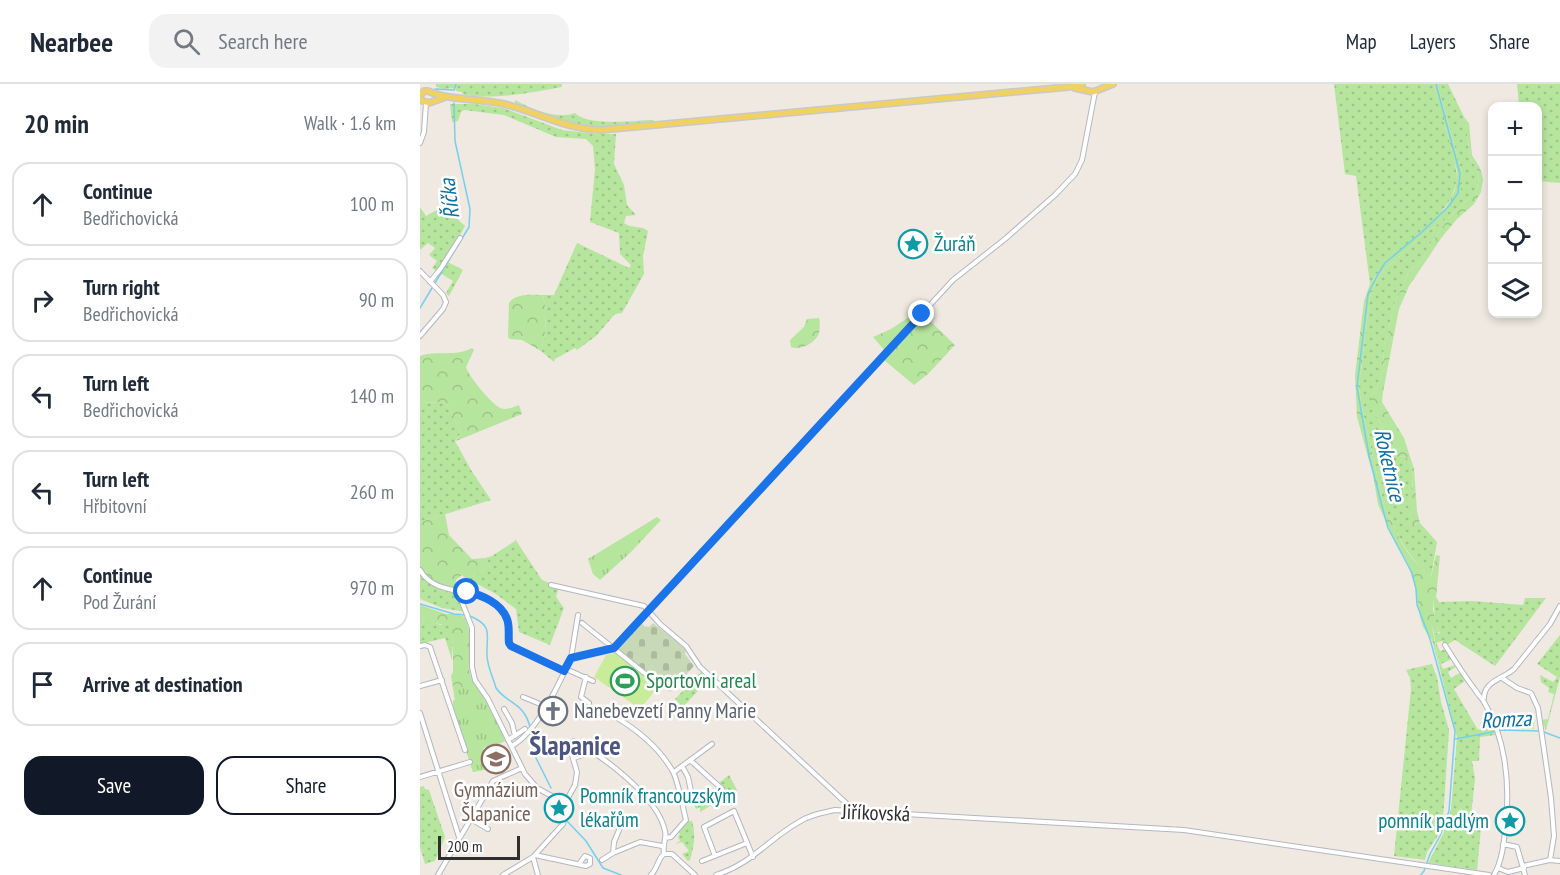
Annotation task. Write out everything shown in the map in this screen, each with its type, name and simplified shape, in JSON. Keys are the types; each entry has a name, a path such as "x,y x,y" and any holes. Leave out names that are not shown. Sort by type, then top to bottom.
{"main road":[{"path":"426,95 502,103 572,127 601,130 1068,87 1091,88 1113,84"}],"street":[{"path":"571,658 614,648 952,280 1005,239 1075,174 1084,152 1092,105 1091,88"},
{"path":"420,143 424,132 426,95"},
{"path":"430,282 460,238"},
{"path":"420,272 446,299 445,307 420,336"},
{"path":"420,570 432,584 488,599 507,618 511,646 593,681"},
{"path":"551,585 644,606 686,646 700,667 847,804 847,811"},
{"path":"453,590 459,594 473,638 472,667 475,680 488,699 522,768 537,788 564,805"},
{"path":"1484,699 1489,685 1514,669 1544,632 1560,606"},
{"path":"508,740 532,727 545,706 571,658 578,615"},
{"path":"582,623 658,684"},
{"path":"1445,645 1476,692 1484,699 1498,731 1508,796 1503,844 1498,868 1494,875"},
{"path":"420,646 428,646 465,750"},
{"path":"586,677 581,697 589,703"},
{"path":"1502,678 1517,688 1532,693 1538,708 1551,798 1554,836 1550,860"},
{"path":"420,686 442,680"},
{"path":"524,697 545,706"},
{"path":"504,709 512,723 515,736"},
{"path":"420,713 460,838"},
{"path":"614,716 658,750 674,772 686,820 671,837 665,838"},
{"path":"512,746 526,730"},
{"path":"503,875 534,856 563,824 564,805 576,782 577,769 569,745 572,741 602,758 633,783 650,803 665,832 662,846 664,854 653,874"},
{"path":"674,772 712,744"},
{"path":"574,758 591,752"},
{"path":"690,760 722,789"},
{"path":"420,777 470,762"},
{"path":"682,766 688,777 692,796"},
{"path":"438,875 493,781 522,768"},
{"name":"Jiříkovská","path":"716,875 736,868 806,818 834,810 1184,830 1489,875"},
{"path":"715,856 704,828 734,811 753,857"},
{"path":"471,819 488,829"},
{"path":"613,853 614,842 622,823"},
{"path":"602,860 640,842 662,846"},
{"path":"702,861 747,843"},
{"path":"1503,844 1517,847 1526,875"},
{"path":"664,854 672,855 695,875"},
{"path":"534,856 579,864"},
{"path":"534,856 538,875"},
{"path":"1508,872 1550,860 1560,861"},
{"path":"1498,868 1513,875"}],"green space":[{"path":"436,84 562,84 562,87 485,97 462,94 455,88 444,89 436,87"},
{"path":"1334,84 1434,84 1456,169 1456,183 1443,209 1433,222 1387,262 1370,284 1356,176 1345,174"},
{"path":"1434,84 1437,84 1463,176 1460,196 1442,221 1424,234 1380,274 1370,296 1359,386 1385,510 1406,550 1431,577 1436,555 1440,556 1436,598 1433,598 1433,610 1439,632 1436,633 1432,627 1441,674 1432,640 1423,627 1415,586 1407,562 1378,504 1373,475 1357,417 1355,375 1364,301 1370,284 1384,265 1445,209 1455,190 1457,171 1439,111"},
{"path":"1437,84 1448,84 1466,121 1470,158 1476,167 1479,179 1476,192 1452,214 1431,243 1422,261 1409,271 1395,302 1384,346 1383,369 1377,388 1371,395 1371,408 1387,434 1397,457 1406,456 1412,469 1413,495 1409,495 1410,526 1420,523 1437,542 1431,577 1407,550 1385,510 1359,386 1370,296 1380,274 1424,234 1442,221 1463,176"},
{"path":"1517,84 1560,84 1560,183 1542,181 1542,102 1519,102"},
{"path":"515,100 536,110 552,114 575,113 590,120 654,120 654,123 606,128 577,126 535,112 515,103"},
{"path":"450,104 474,104 503,108 562,130 616,134 614,164 624,185 627,205 636,215 626,216 624,223 648,231 643,256 644,274 622,313 615,314 596,336 577,350 575,348 555,359 554,362 541,351 545,334 546,311 543,295 554,295 577,243 629,268 631,265 620,254 619,233 590,222 595,169 593,146 586,139 556,137 504,115 464,110 458,121 452,122"},
{"path":"1463,116 1469,123 1472,155 1480,168 1483,179 1481,192 1474,204 1442,237 1409,286 1399,309 1383,392 1382,402 1404,438 1414,469 1420,523 1410,526 1408,495 1413,495 1412,469 1406,456 1397,457 1387,434 1371,408 1371,395 1377,388 1383,369 1384,346 1395,302 1409,271 1422,261 1431,243 1452,214 1476,192 1479,179 1476,167 1470,158 1466,121"},
{"path":"420,207 426,216 437,210 446,209 465,226 446,261 463,270 449,296 446,293 453,281 432,268 437,261 429,255 435,248 428,243 420,250"},
{"path":"543,295 546,311 545,334 541,351 522,340 508,337 509,303 520,296"},
{"path":"918,311 921,314 886,352 873,337 891,329"},
{"path":"924,315 955,345 928,374 914,385 884,360"},
{"path":"819,318 819,333 815,340 803,347 791,347 790,340 804,327 807,319"},
{"path":"472,348 474,350 466,367 476,383 500,408 507,409 519,405 522,414 456,441 461,433 446,402 420,403 420,356 460,352"},
{"path":"446,402 461,433 455,441 491,500 420,522 420,403"},
{"path":"445,514 449,535 472,559 485,558 490,566 467,580 462,575 456,580 455,588 460,591 432,584 420,570 420,522"},
{"path":"657,517 661,520 600,580 593,574 588,559"},
{"path":"515,539 542,580 559,587 556,597 564,608 550,645 519,632 516,609 496,594 468,579 490,566 485,558 492,556"},
{"path":"420,570 444,588 459,594 466,612 442,608 420,599"},
{"path":"1433,598 1437,598 1439,602 1473,601 1523,605 1525,598 1546,598 1495,666 1455,640 1445,646 1442,641 1436,643 1440,651 1446,649 1452,659 1441,664 1443,669 1455,665 1456,667 1448,672 1451,678 1460,673 1465,681 1454,689 1478,730 1491,724 1495,735 1480,737 1479,761 1472,761 1475,779 1470,825 1481,827 1477,870 1428,863 1444,832 1451,809 1457,737 1441,674 1432,624 1436,633 1440,634 1435,620"},
{"path":"420,605 446,614 465,617 471,636 469,669 472,680 487,700 505,741 483,748 488,769 473,772 454,713 453,701 455,700 451,676 453,672 453,635 450,626 420,622"},
{"path":"430,620 440,625 450,625 453,635 452,660 445,638 420,644 420,622"},
{"path":"641,621 644,626 649,627 653,623 686,649 685,654 694,666 670,692 617,648"},
{"path":"1560,635 1560,677 1546,730 1541,720 1548,719 1554,694 1548,692 1549,688 1541,682 1540,675 1553,682 1557,677 1537,664"},
{"name":"Sportovni areal","path":"615,653 658,687 640,709 594,677 606,655"},
{"path":"1432,664 1449,730 1443,820 1425,860 1394,856 1411,689 1410,678 1406,670"},
{"path":"702,671 709,679 683,707 675,699"},
{"path":"453,685 478,690 487,700 505,741 483,748 488,769 473,772 454,713"},
{"path":"1507,714 1534,715 1534,729 1507,728"},
{"path":"729,775 737,790 700,812 700,807 696,809 692,801 699,797 702,800 701,795 710,790 716,794 725,789 719,783"},
{"path":"424,786 429,790 445,837 435,861 425,864 420,847 420,787"},
{"path":"688,821 692,821 694,836 688,861 682,854 689,851 682,842 675,844 680,841 678,832"}],"waterway":[{"path":"435,89 454,90 456,84"},
{"name":"Roketnice","path":"1421,875 1449,811 1455,731 1430,639 1417,605 1412,573 1388,528 1369,456 1357,387 1368,294 1377,276 1385,263 1422,232 1449,206 1458,193 1460,174 1436,84"},
{"name":"Říčka","path":"435,283 469,227 470,209 455,141 454,103"},
{"name":"Říčka","path":"420,308 432,288"},
{"name":"Říčka","path":"420,604 465,615"},
{"name":"Říčka","path":"470,616 486,627 487,659 496,688 520,708 530,727"},
{"name":"Romza","path":"1455,739 1503,730 1539,731"},
{"name":"Říčka","path":"531,731 533,752 551,788"},
{"name":"Romza","path":"1544,732 1560,738"},
{"name":"Říčka","path":"567,821 586,841 603,868 621,875"}],"place":[{"name":"Žuráň","path":"913,244"},
{"name":"Sportovni areal","path":"625,681"},
{"name":"Nanebevzetí Panny Marie","path":"553,711"},
{"name":"Gymnázium Šlapanice","path":"496,759"},
{"name":"Pomník francouzským lékařům","path":"559,808"},
{"name":"pomník padlým","path":"1510,821"}],"district":[{"name":"Šlapanice","path":"575,746"}],"route":[{"path":"467,592 488,599 507,618 511,646 564,671 571,658 610,651 922,314"}]}
